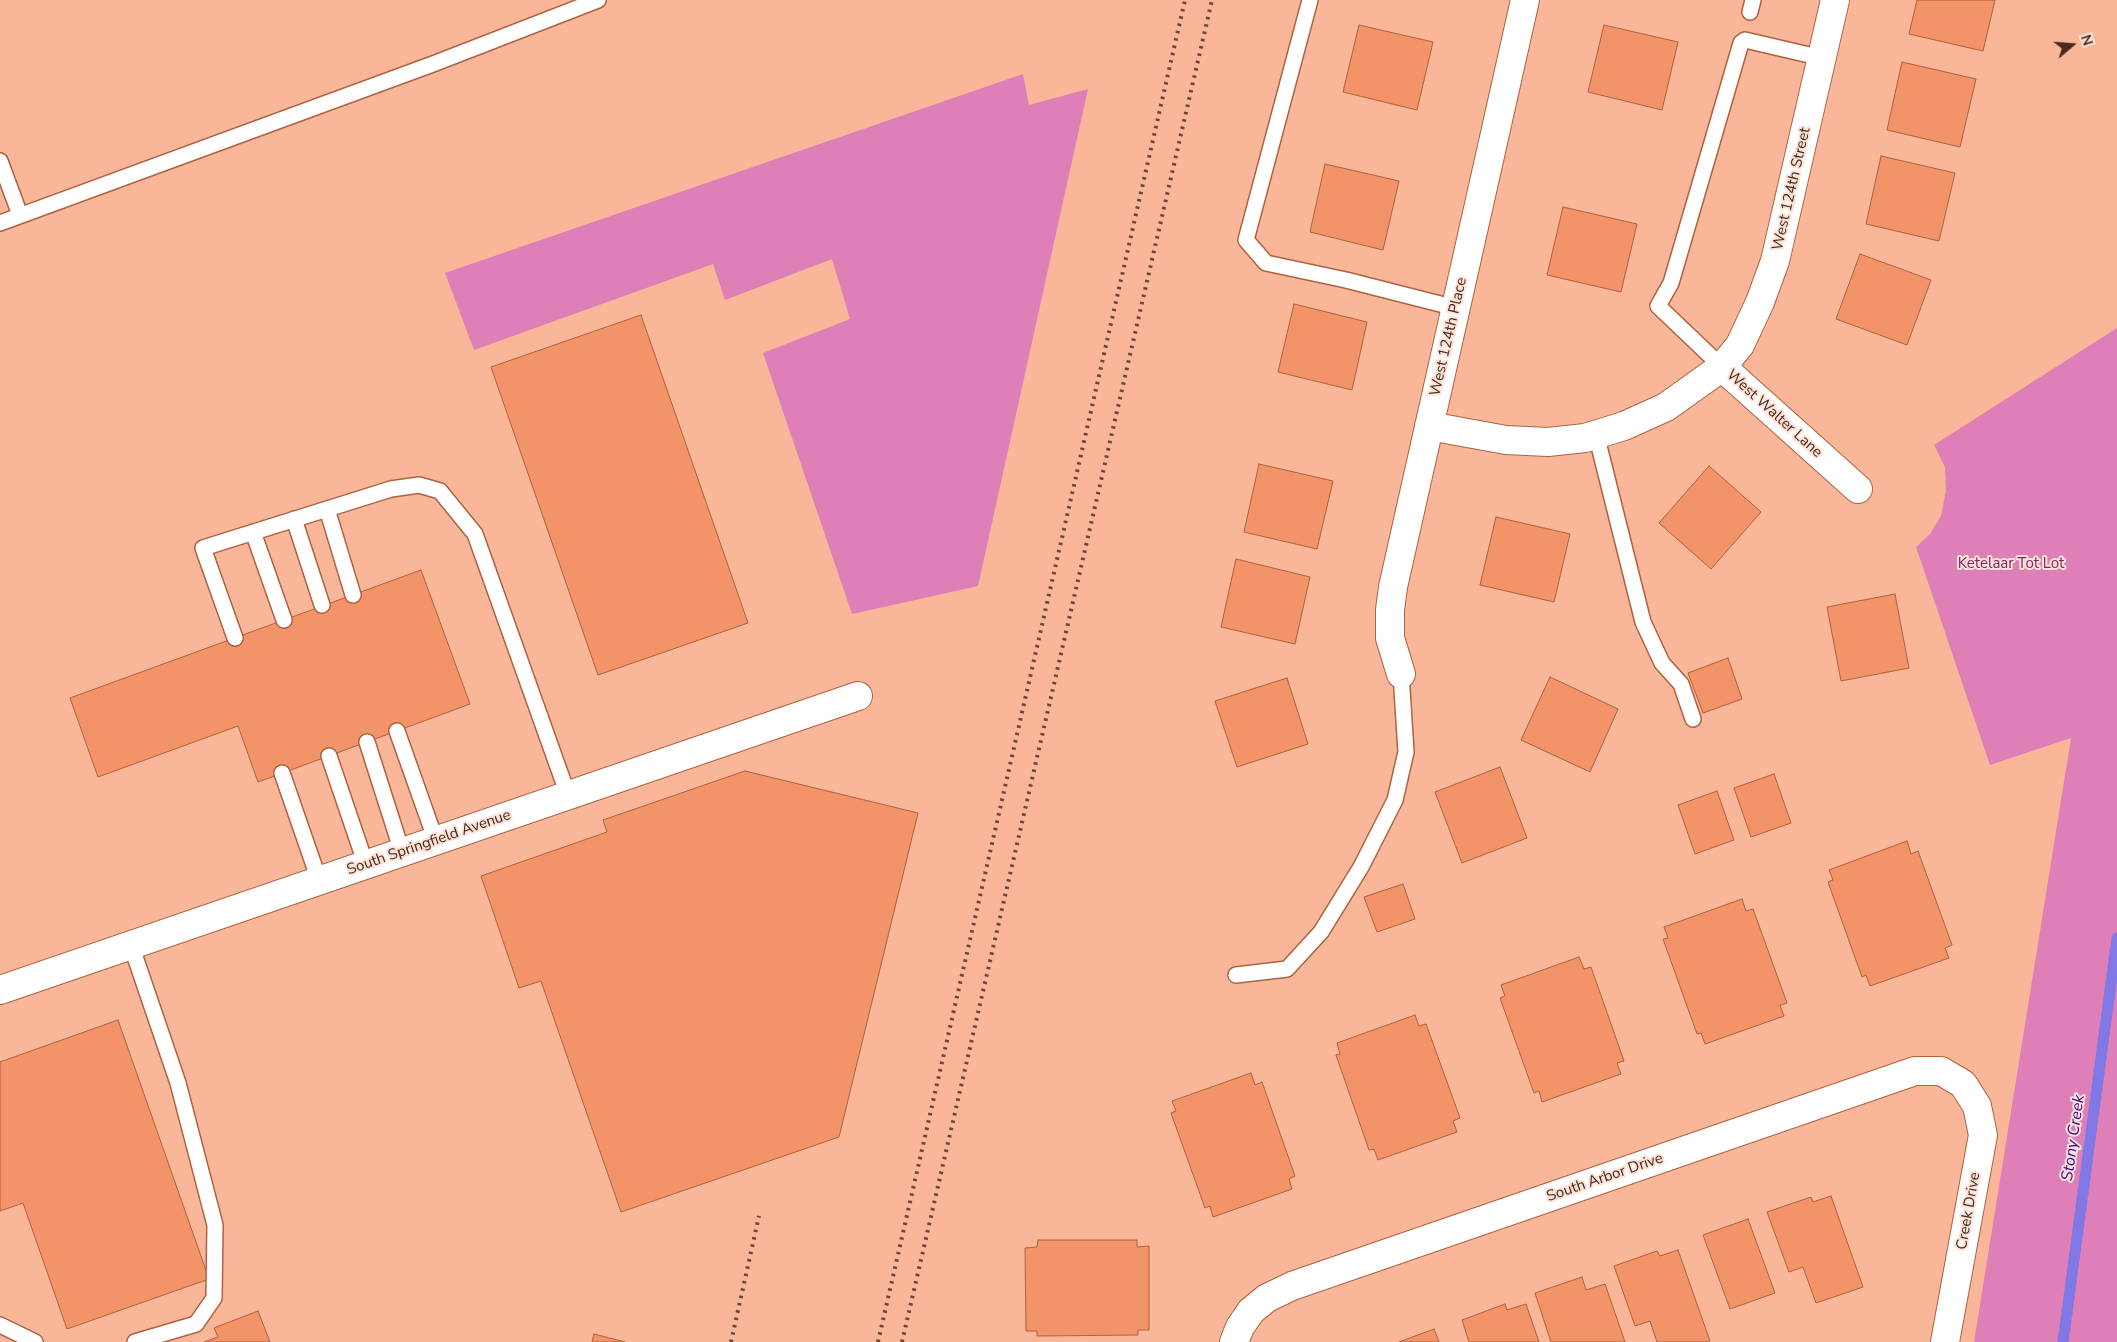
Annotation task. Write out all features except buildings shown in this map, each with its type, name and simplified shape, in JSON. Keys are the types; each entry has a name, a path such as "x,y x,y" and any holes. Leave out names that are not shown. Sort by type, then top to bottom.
{"street":[{"name":"West 124th Place","path":"1401,674 1390,638 1390,610 1393,587 1525,0"},
{"name":"West 124th Street","path":"1722,367 1740,345 1760,302 1775,261 1836,0"},
{"name":"West Walter Lane","path":"1429,426 1506,440 1548,442 1585,438 1624,426 1666,407 1722,367 1858,489"},
{"name":"South Springfield Avenue","path":"0,990 858,696"},
{"name":"South Arbor Drive","path":"1234,1342 1240,1327 1251,1311 1267,1298 1292,1286 1915,1071 1941,1071 1963,1084"},
{"name":"Creek Drive","path":"1945,1342 1984,1135 1976,1106 1963,1084"}],"lane":[{"path":"0,223 433,64 598,0"},
{"path":"1310,0 1246,240 1266,263 1346,280 1456,308"},
{"path":"1722,367 1658,306 1671,283 1741,43 1745,40 1822,58"},
{"path":"0,162 20,215"},
{"path":"1596,434 1642,622 1662,663 1681,684 1693,719"},
{"path":"235,638 203,548 391,489 419,486 440,491 456,508 475,534 568,795"},
{"path":"327,509 353,594"},
{"path":"294,519 322,605"},
{"path":"253,532 284,620"},
{"path":"1236,975 1287,968 1321,932 1361,868 1395,800 1406,752 1401,674"},
{"path":"397,731 436,841"},
{"path":"367,742 402,852"},
{"path":"329,756 366,865"},
{"path":"282,773 319,880"},
{"path":"131,945 178,1083 215,1225 214,1298 196,1324 136,1342"},
{"path":"0,1325 35,1342"}],"green space":[{"path":"1023,74 1029,105 1088,89 978,586 852,614 763,353 850,319 832,259 725,300 713,264 474,350 445,273"},
{"name":"Ketelaar Tot Lot","path":"2117,328 2117,1342 1974,1342 2071,738 1990,765 1916,547 1930,534 1941,516 1946,491 1945,467 1934,445"}],"waterway":[{"name":"Stony Creek","path":"2063,1342 2117,938"}],"railway":[{"path":"878,1342 1185,0"},
{"path":"902,1342 1212,0"},
{"path":"731,1342 759,1216"}]}
